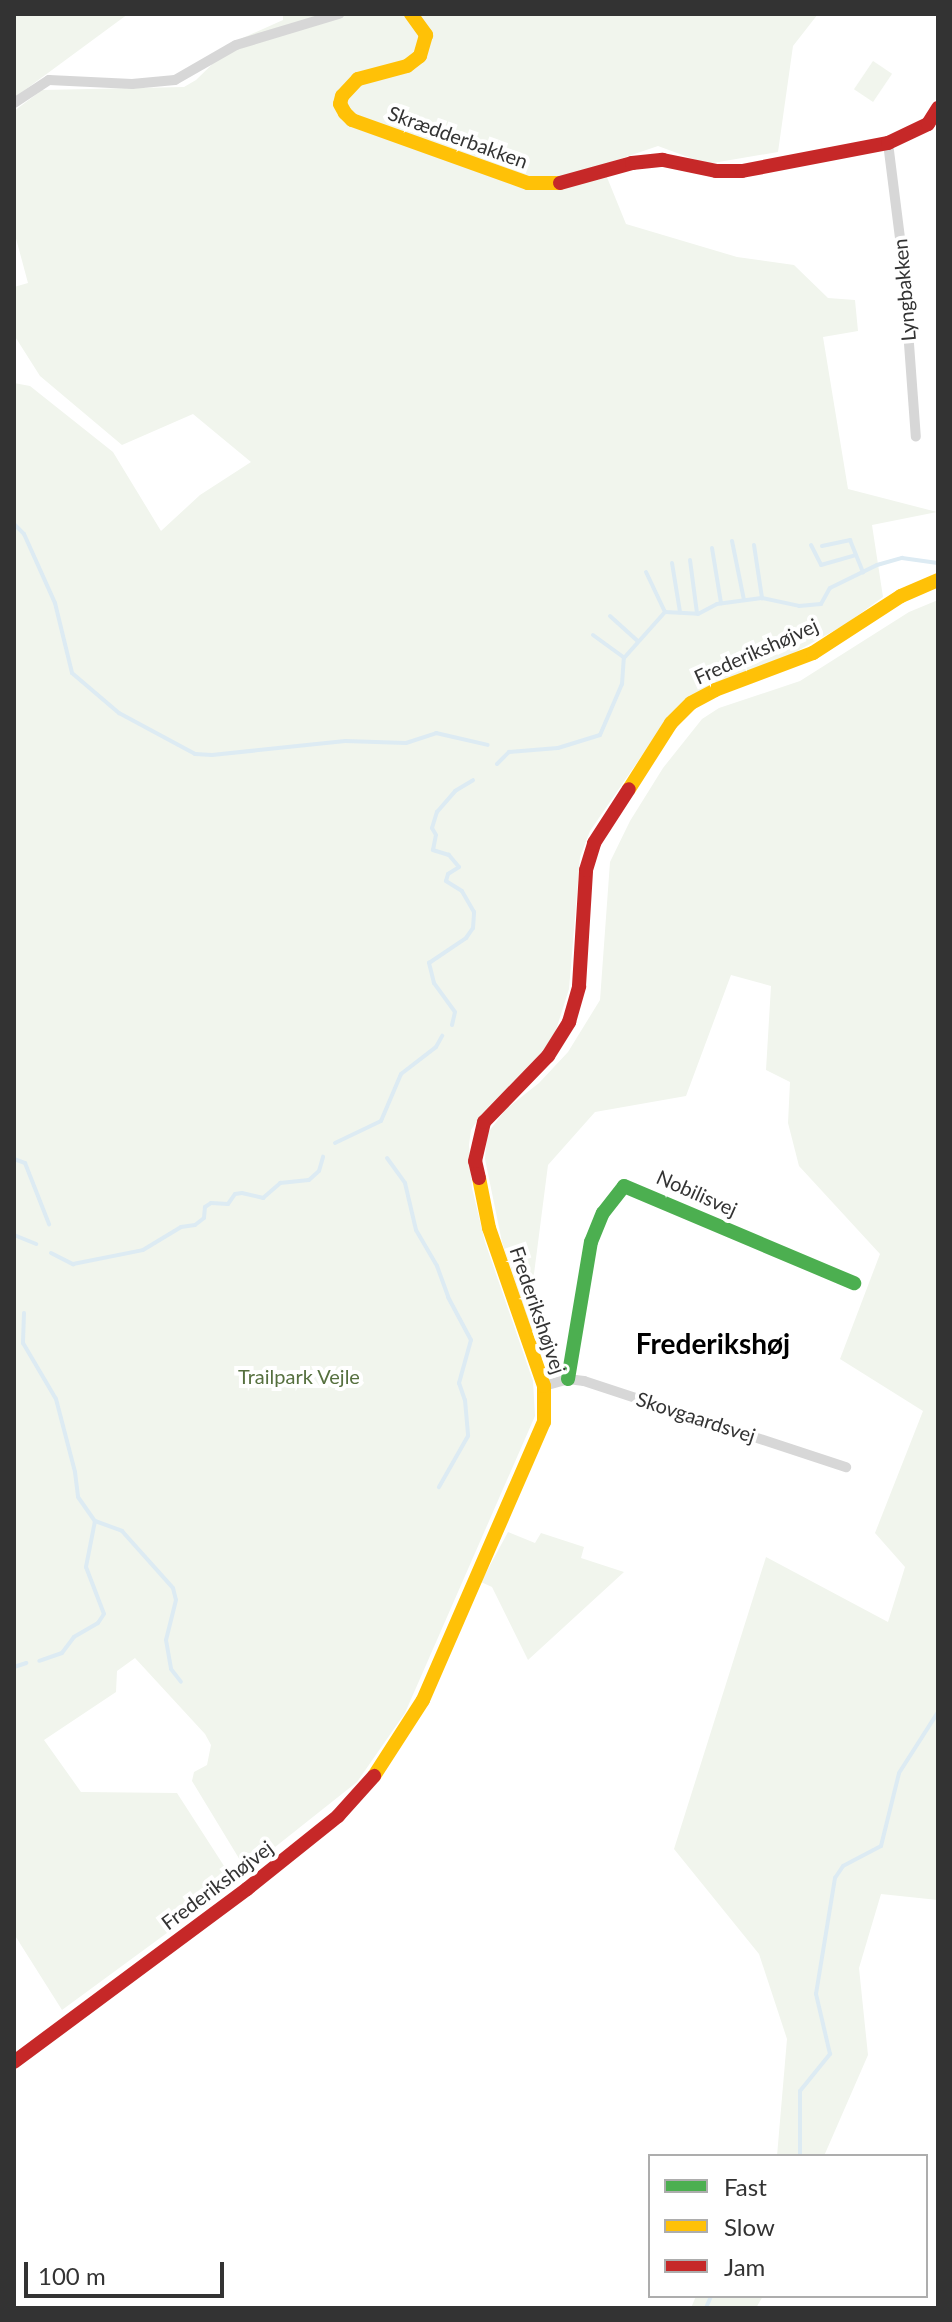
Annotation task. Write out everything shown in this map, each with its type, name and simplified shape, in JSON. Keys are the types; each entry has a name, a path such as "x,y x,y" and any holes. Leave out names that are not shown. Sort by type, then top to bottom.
{"street":[{"path":"14,103 49,80 132,84 175,80 236,45 339,14"},
{"name":"Skrædderbakken","path":"411,14 426,35 420,56 407,66 358,79 342,96 340,104 345,113 352,120 528,183 549,185 632,163 663,160 716,171 742,171 888,143 928,124 938,108"},
{"name":"Lyngbakken","path":"888,143 903,262 916,437"},
{"name":"Frederikshøjvej","path":"14,2062 338,1816 373,1778 423,1700 544,1422 544,1386 489,1228 475,1161 484,1122 548,1056 569,1022 579,986 586,870 594,843 671,723 691,703 715,690 813,653 901,596 938,580"},
{"name":"Nobilisvej","path":"568,1379 591,1242 603,1213 624,1186 854,1283"},
{"name":"Skovgaardsvej","path":"544,1386 568,1379 584,1381 846,1467"}],"green space":[{"path":"14,14 128,14 14,98"},
{"name":"Trailpark Vejle","path":"283,14 818,14 793,46 778,152 707,164 658,146 602,165 626,224 737,257 794,265 828,298 855,300 858,331 823,337 848,489 937,512 872,525 883,597 846,624 783,659 689,696 671,713 590,831 580,857 569,989 555,1033 543,1051 479,1118 471,1130 469,1145 472,1188 485,1242 533,1381 535,1416 405,1713 357,1782 246,1870 192,1781 194,1772 207,1765 211,1745 205,1734 135,1658 117,1671 116,1692 44,1740 81,1792 177,1793 235,1883 62,2010 14,1934 14,383 30,386 113,452 161,531 200,495 251,462 193,414 122,445 40,376 14,335 14,287 28,283 14,231 14,111 42,90 184,87 196,80 236,41 283,20"},
{"path":"873,61 892,74 873,102 854,89"},
{"path":"938,600 938,1900 881,1894 859,1968 868,2055 825,2154 777,2154 787,2039 759,1954 674,1849 766,1557 888,1622 905,1567 875,1533 923,1411 840,1359 880,1254 799,1166 788,1123 790,1082 766,1070 771,986 731,975 686,1096 595,1112 548,1165 530,1305 543,1334 546,1359 541,1358 502,1242 485,1159 487,1134 506,1109 539,1083 568,1052 600,1000 610,862 630,821 663,768 702,719 719,708 800,681 909,612"},
{"path":"508,1532 535,1543 541,1533 584,1547 581,1558 624,1572 528,1660 492,1587 481,1582"},
{"path":"695,2298 762,2298 756,2308 691,2308"}],"waterway":[{"path":"14,524 24,534 55,603 72,673 119,713 195,754 212,755 345,741 406,743 436,733 488,745"},
{"path":"822,546 850,540 863,572"},
{"path":"732,541 744,600"},
{"path":"754,545 762,598"},
{"path":"811,545 821,565 856,555"},
{"path":"712,548 721,603"},
{"path":"497,764 509,752 558,748 600,735 622,684 624,658 665,612 698,614 717,604 762,598 799,606 821,604 830,588 877,565 902,558 938,563"},
{"path":"690,560 697,613"},
{"path":"672,563 680,612"},
{"path":"646,572 665,612"},
{"path":"610,616 638,641"},
{"path":"593,635 623,657"},
{"path":"452,1025 455,1012 434,983 429,963 466,938 473,928 474,912 462,891 446,881 448,874 459,867 449,855 433,850 436,835 432,828 437,812 455,791 473,780"},
{"path":"335,1143 381,1121 401,1074 436,1047 442,1036"},
{"path":"51,1253 73,1264 143,1250 181,1227 195,1225 204,1218 205,1207 211,1203 228,1204 235,1194 242,1193 263,1198 280,1183 309,1180 319,1171 323,1157"},
{"path":"387,1158 405,1183 416,1230 437,1266 448,1297 471,1340 459,1383 465,1400 468,1436 439,1487"},
{"path":"14,1159 25,1163 49,1224"},
{"path":"14,1235 36,1244"},
{"path":"24,1313 23,1343 56,1399 75,1472 78,1497 95,1521 86,1567 104,1614 98,1623 74,1637 62,1653 39,1661"},
{"path":"95,1521 122,1531 173,1588 176,1600 166,1640 171,1669 181,1682"},
{"path":"14,1667 26,1663"},
{"path":"800,2154 800,2091 830,2054 816,1994 835,1878 843,1866 881,1846 899,1773 938,1712"},
{"path":"706,2308 710,2298"}],"traffic: fast":[{"path":"568,1379 591,1242 603,1213 624,1186 854,1283"}],"traffic: slow":[{"path":"411,14 426,35 420,56 407,66 358,79 342,96 340,104 345,113 352,120 528,183 560,183"},
{"path":"629,789 671,723 691,703 715,690 813,653 901,596 938,580"},
{"path":"374,1776 423,1700 544,1422 544,1386 489,1228 479,1178"}],"traffic: jam":[{"path":"560,183 632,163 663,160 716,171 742,171 888,143 928,124 938,108"},
{"path":"479,1178 475,1161 484,1122 548,1056 569,1022 579,986 586,870 594,843 629,789"},
{"path":"14,2062 247,1889 338,1816 374,1776"}],"district":[{"name":"Frederikshøj","path":"713,1343"}]}
